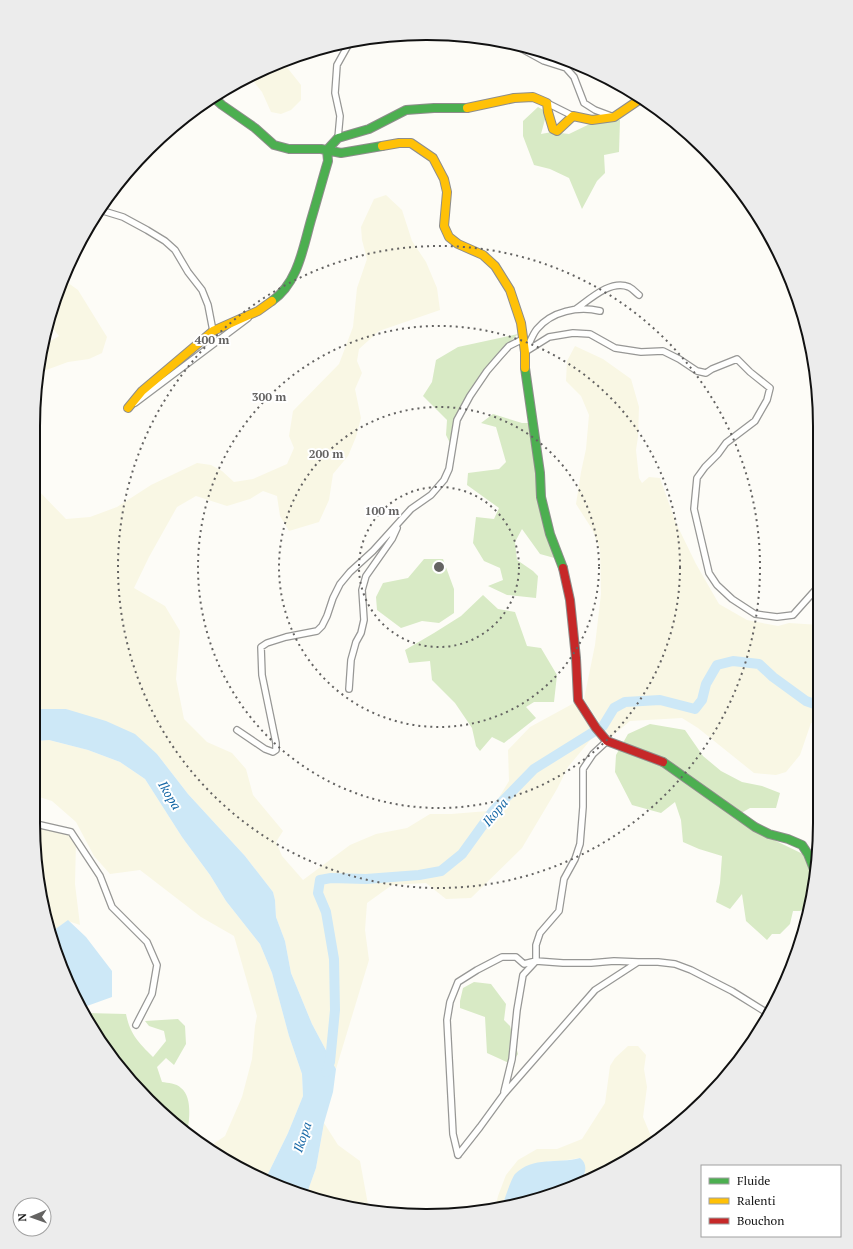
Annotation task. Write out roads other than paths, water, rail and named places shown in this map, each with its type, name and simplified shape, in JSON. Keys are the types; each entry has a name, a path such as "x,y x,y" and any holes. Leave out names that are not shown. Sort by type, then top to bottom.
{"street":[{"path":"338,138 340,116 335,93 337,65 346,48"},
{"path":"533,55 544,61 566,68 574,77 584,103 595,110 614,117"},
{"path":"128,408 258,311 278,298 288,285 298,266 328,161 327,150 338,138 369,129 406,110 473,108 514,98 533,98 573,116 592,120 614,117 636,102"},
{"path":"218,101 274,144 289,149 327,150 341,153 399,143 411,143 433,158 444,179 447,192 444,226 449,237 458,244 483,255 495,266 510,290 521,323 525,352 525,372 529,390 540,473 541,497 550,534 564,572 570,600 576,658 578,700 607,741 658,759 669,765 721,804 769,834 788,839 802,845 811,862"},
{"path":"547,103 553,128 557,131 573,116"},
{"path":"105,212 123,217 147,230 164,241 174,250 202,290 208,305 213,331"},
{"path":"576,309 600,292 614,286 622,285 630,288 639,295"},
{"path":"525,352 536,330 544,322 554,316 576,309 588,308 600,311"},
{"path":"128,408 142,391 213,331 258,311"},
{"path":"525,352 549,337 573,332 590,334 615,348 641,352 663,351 697,370 706,373 737,359 770,388 767,400 755,421 726,443 697,478 694,509 709,573 717,585 732,599 755,614 777,617 793,616 813,593"},
{"path":"237,730 265,749 273,752 276,750 276,743 262,675 261,647 267,643 286,636 317,631 322,626 328,616 333,598 340,584 350,572 373,552 411,509 431,495 444,480 449,469 457,420 470,396 487,371 509,346 523,339"},
{"path":"349,689 351,660 356,642 362,633 364,620 362,590 366,576 392,539 398,524"},
{"path":"504,1094 512,1059 517,1010 523,975 536,961 536,945 540,933 558,911 564,879 575,859 580,844 583,807 583,769 593,754 607,741"},
{"path":"40,825 71,832 100,876 112,907 147,942 157,965 152,994 136,1025"},
{"path":"638,962 595,990 504,1094 458,1155 453,1134 451,1113 447,1020 450,1002 458,982 502,957 516,958 524,964 536,961 563,963 614,961 638,962 675,964 691,970 726,988 764,1011"}],"water":[{"path":"40,709 66,709 106,721 135,734 157,754 188,794 245,856 273,892 276,917 285,941 291,973 312,1024 336,1069 333,1092 324,1123 316,1168 308,1190 268,1175 288,1133 303,1096 302,1074 289,1036 272,973 260,944 226,901 210,875 182,837 145,779 120,762 88,750 49,740 40,741"},
{"path":"68,920 86,937 112,971 112,997 87,1006 69,970 55,929"},
{"path":"580,1158 583,1160 585,1166 583,1176 527,1196 504,1202 513,1177 522,1168 538,1163"}],"waterway":[{"name":"Ikopa","path":"326,1072 330,1062 335,1010 334,959 326,912 318,893 320,880 331,878 366,879 419,875 441,871 462,854 493,811 534,769 603,726 614,708 625,702 660,700 695,709 702,700 706,684 717,665 733,661 759,664 773,677 806,701 813,704"}]}
